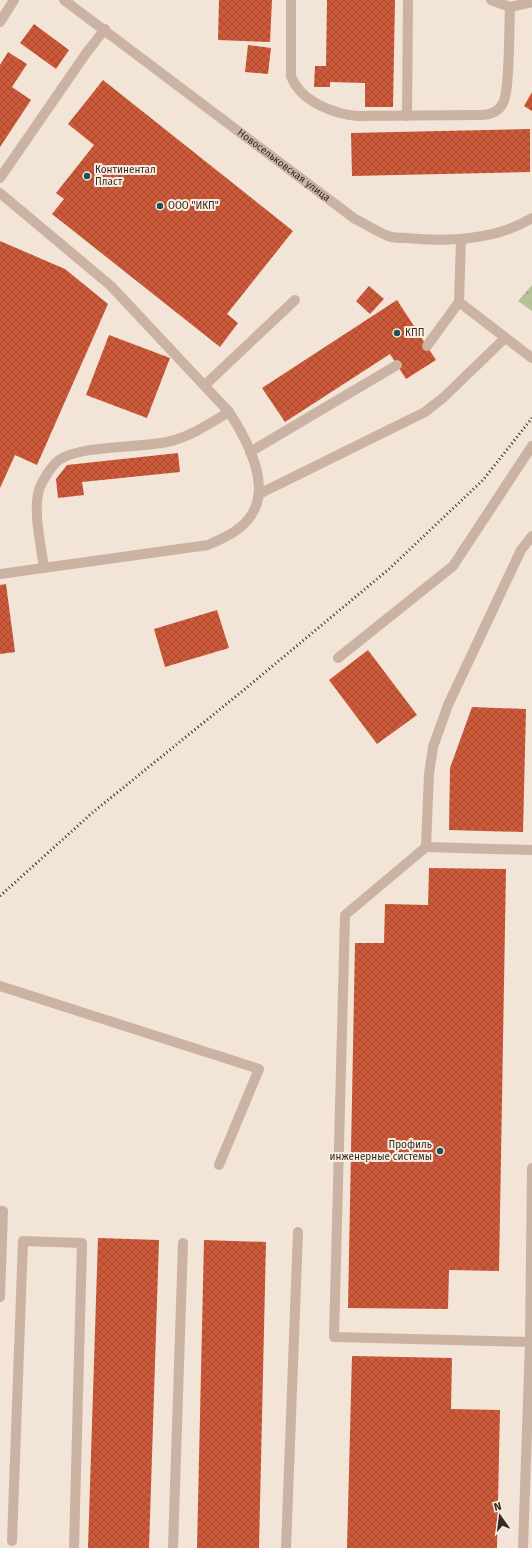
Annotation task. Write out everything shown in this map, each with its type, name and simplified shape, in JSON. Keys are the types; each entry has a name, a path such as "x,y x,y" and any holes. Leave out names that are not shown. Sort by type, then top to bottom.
{"street":[{"path":"0,22 14,0"},
{"name":"Новосельковская улица","path":"64,0 105,29 355,219 388,236 425,240 461,239 498,231 532,218"},
{"path":"290,0 291,76 295,86 303,94 334,111 345,115 491,115 498,109 506,95 510,7"},
{"path":"407,116 408,0"},
{"path":"491,0 510,7 532,2"},
{"path":"0,178 87,52 105,29"},
{"path":"0,193 111,286 229,412 241,430 250,452 256,469 259,494 252,514 232,534 208,545 0,574"},
{"path":"427,346 460,302 461,239"},
{"path":"205,385 295,300"},
{"path":"460,302 532,358"},
{"path":"259,494 425,412 444,397 506,338"},
{"path":"250,452 397,366"},
{"path":"44,568 37,505 40,488 47,474 59,460 75,453 167,442 200,430 229,412"},
{"path":"338,658 453,566 532,446"},
{"path":"426,847 429,774 433,747 448,705 521,550 532,536"},
{"path":"531,1342 334,1337 345,915 426,847 532,850"},
{"path":"0,986 259,1069 219,1165"},
{"path":"523,1548 531,1342 532,1168"},
{"path":"0,1211 3,1211 0,1297"},
{"path":"286,1548 298,1232"},
{"path":"12,1541 23,1241 82,1243 74,1548"},
{"path":"173,1548 183,1243"}],"green space":[{"path":"532,285 532,311 518,301"}],"building":[{"path":"219,0 272,0 270,42 218,40"},
{"path":"327,0 395,0 393,107 365,107 365,83 330,82 330,87 314,87 315,66 326,66"},
{"path":"34,24 69,50 56,69 20,43"},
{"path":"248,45 271,48 268,74 245,72"},
{"path":"8,52 27,64 12,87 31,100 0,147 0,65"},
{"name":"ООО \"ИКП\"","path":"103,80 293,231 227,314 238,323 220,347 52,214 64,199 56,193 94,145 68,124"},
{"path":"532,92 532,111 524,106"},
{"path":"530,129 530,172 352,176 351,133"},
{"path":"0,241 65,269 108,304 37,465 15,455 0,488"},
{"path":"369,286 384,299 370,314 356,301"},
{"path":"397,300 436,360 406,379 390,354 285,422 262,388"},
{"path":"109,335 170,358 147,418 86,395"},
{"path":"178,453 180,472 82,482 84,495 58,498 56,479 67,465"},
{"path":"6,584 15,652 0,654 0,585"},
{"path":"217,610 229,648 165,667 154,629"},
{"path":"368,650 417,715 377,744 329,680"},
{"path":"472,707 526,709 523,832 449,830 450,768"},
{"path":"429,868 506,869 499,1271 449,1270 448,1309 348,1308 355,943 384,943 385,904 428,905"},
{"path":"98,1238 159,1240 149,1548 88,1548"},
{"path":"204,1240 266,1242 259,1548 197,1548"},
{"path":"352,1356 452,1358 451,1409 500,1410 497,1548 347,1548"}],"railway":[{"path":"0,896 92,813 245,689 389,569 483,480 532,418"}],"place":[{"name":"Континентал Пласт","path":"87,176"},
{"name":"ООО \"ИКП\"","path":"160,206"},
{"name":"КПП","path":"397,333"},
{"name":"Профиль инженерные системы","path":"440,1151"}]}
